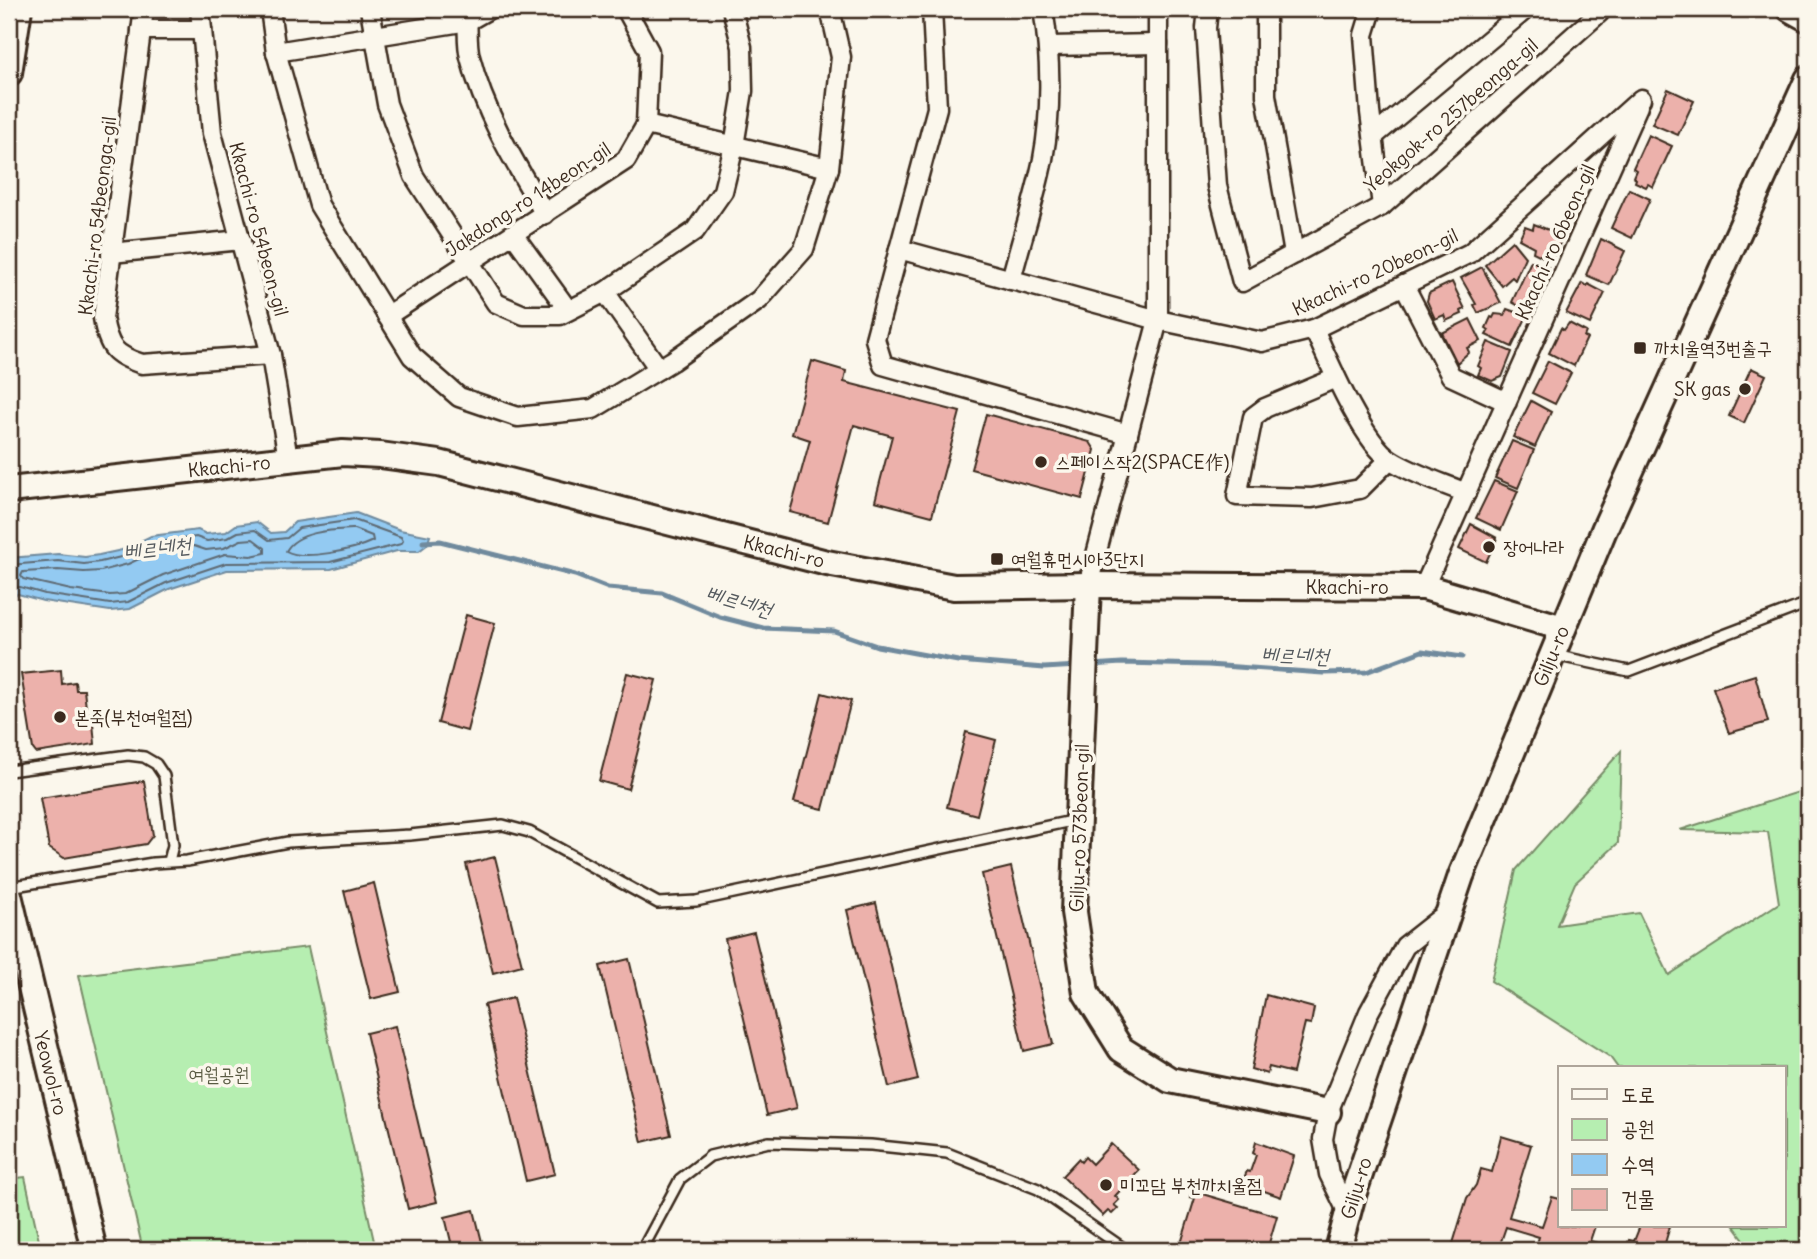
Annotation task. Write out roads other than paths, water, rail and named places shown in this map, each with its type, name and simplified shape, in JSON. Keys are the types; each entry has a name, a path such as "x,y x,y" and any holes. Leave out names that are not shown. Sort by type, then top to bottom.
{"street":[{"path":"9,73 19,9"},
{"name":"Kkachi-ro 54beonga-gil","path":"144,9 103,318 107,340 123,358 142,365 271,355"},
{"name":"Kkachi-ro 54beon-gil","path":"200,9 212,132 271,355 288,459"},
{"path":"270,9 276,52 319,205 412,356 459,397 518,417 593,409 659,369 759,300 804,249 829,168 841,57 830,9"},
{"path":"370,9 387,104 414,176 496,303 524,315 560,315 605,292 695,231 723,191 743,91 742,47 732,9"},
{"path":"276,52 374,36 489,9"},
{"name":"Jakdong-ro 14beon-gil","path":"387,316 626,160 646,125 649,51 626,9"},
{"path":"932,9 937,108 875,339 883,365 1128,434"},
{"path":"1011,279 1043,158 1049,90 1049,46 1043,9"},
{"path":"1088,585 1158,320 1158,9"},
{"name":"Yeokgok-ro 257beonga-gil","path":"1208,9 1206,28 1217,186 1242,282 1382,206 1599,13 1592,9"},
{"path":"1266,9 1266,95 1294,254"},
{"path":"1372,9 1364,35 1382,206"},
{"path":"1374,136 1527,9"},
{"path":"1790,9 1808,19"},
{"path":"467,15 469,54 486,103 513,159 545,214"},
{"path":"141,30 202,30"},
{"path":"1049,46 1158,44"},
{"name":"Gilju-ro","path":"1338,1250 1461,876 1604,530 1808,79"},
{"name":"Kkachi-ro 20beon-gil","path":"899,249 1158,320 1262,342 1314,329 1470,253 1641,99"},
{"name":"Kkachi-ro 6beon-gil","path":"1424,587 1641,99"},
{"path":"646,125 829,168"},
{"path":"513,234 568,310"},
{"path":"111,253 241,240"},
{"path":"1404,285 1451,376 1507,402"},
{"path":"605,292 659,369"},
{"path":"1314,329 1336,378 1370,438 1389,460 1466,494"},
{"path":"1336,378 1265,408 1253,417 1237,496 1312,498 1360,489 1389,460"},
{"name":"Kkachi-ro","path":"9,490 343,453 380,455 439,463 827,563 954,587 1424,587 1563,628"},
{"name":"Gilju-ro 573beon-gil","path":"1088,585 1074,912 1086,993 1121,1049 1170,1080 1328,1112"},
{"name":"Yeowol-ro","path":"9,895 94,1250"},
{"path":"1348,1213 1329,1174 1323,1139 1328,1112 1369,1012 1405,946 1448,912"}],"lane":[{"path":"1552,655 1629,671 1808,603"},
{"path":"9,771 128,755 144,757 156,764 164,776 173,845 169,861"},
{"path":"9,887 169,861 187,861 288,842 410,835 503,825 529,832 658,903 696,901 1078,819"},
{"path":"642,1250 680,1179 710,1156 769,1142 871,1145 947,1153 1038,1189 1126,1250"}],"water":[{"path":"356,513 400,530 430,536 427,545 419,551 397,551 331,569 227,570 169,589 130,609 110,611 43,601 18,594 9,595 9,558 58,554 85,557 99,555 122,550 151,536 198,530 206,534 226,532 236,525 257,522 271,533 284,532 295,522"}],"waterway":[{"name":"베르네천","path":"423,542 440,541 575,575 608,588 662,593 720,617 763,628 834,631 877,646 958,661 1044,668 1078,666"},
{"name":"베르네천","path":"1091,665 1208,665 1323,673 1366,672 1422,651 1462,657"}],"place":[{"name":"까치울역3번출구","path":"1640,348"},
{"name":"SK gas","path":"1745,389"},
{"name":"스페이스작2(SPACE作)","path":"1041,462"},
{"name":"장어나라","path":"1489,547"},
{"name":"여월휴먼시아3단지","path":"997,559"},
{"name":"본죽(부천여월점)","path":"60,717"},
{"name":"미꼬담 부천까치울점","path":"1106,1185"}],"park label":[{"name":"여월공원","path":"219,1074"}]}
